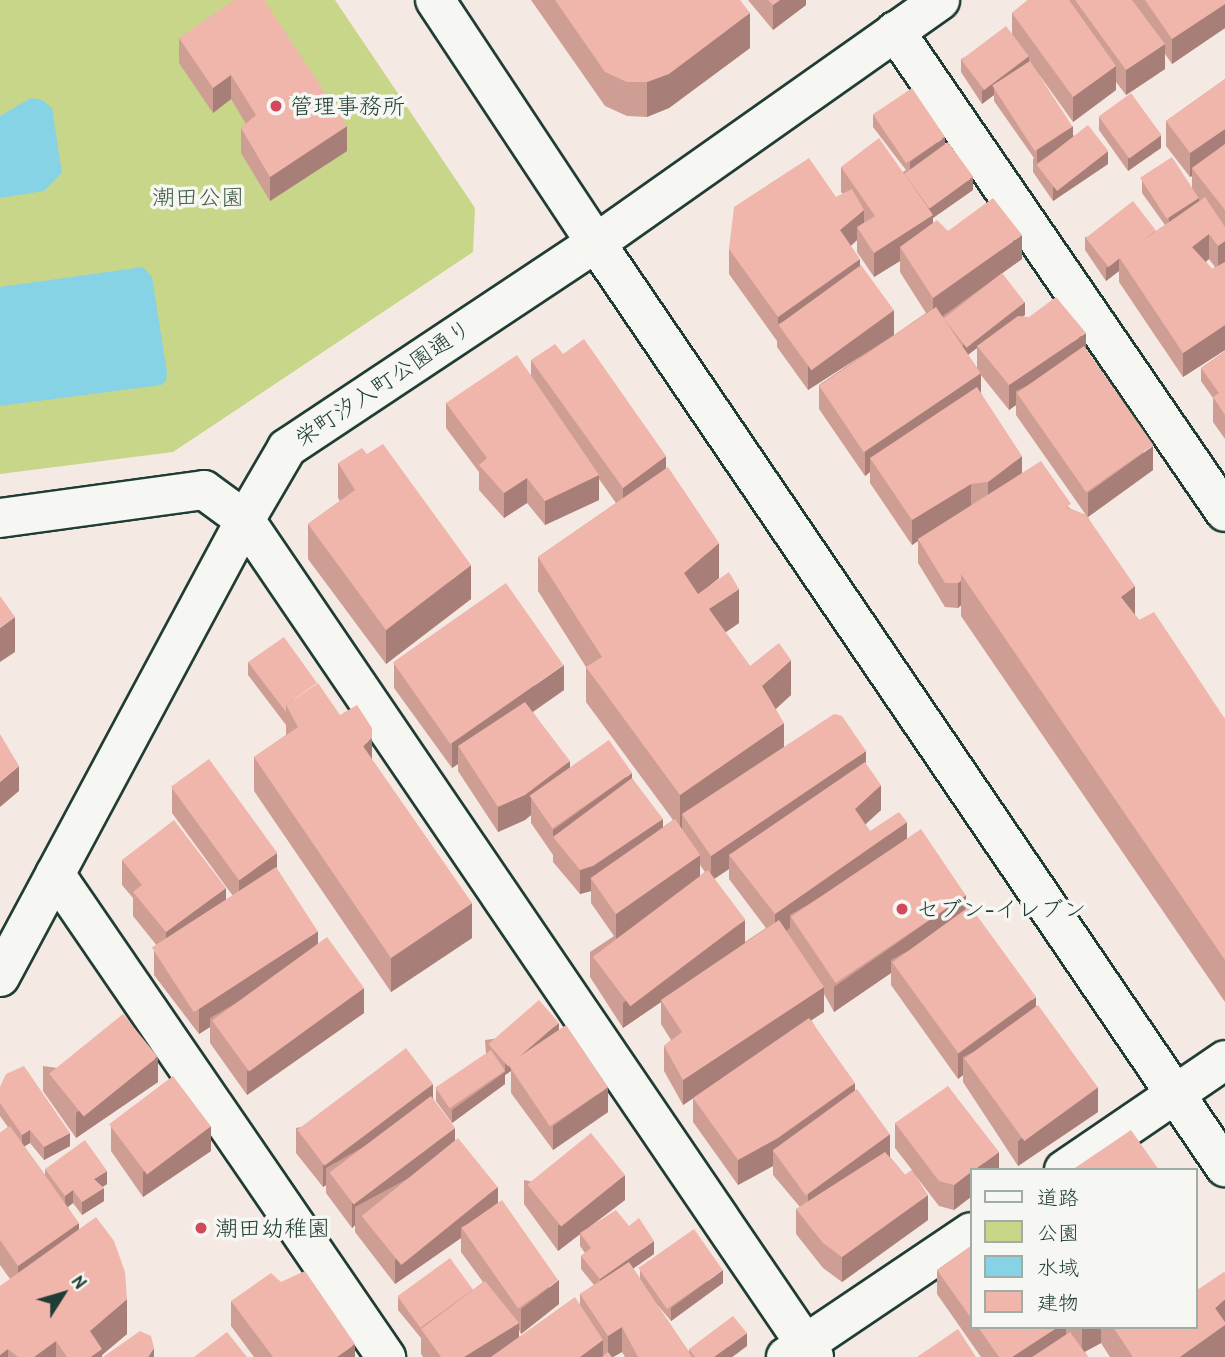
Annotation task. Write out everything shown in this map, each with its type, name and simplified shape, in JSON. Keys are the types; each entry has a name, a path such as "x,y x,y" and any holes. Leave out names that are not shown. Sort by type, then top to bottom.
{"street":[{"path":"435,0 596,243 1225,1167"},
{"name":"栄町汐入町公園通り","path":"0,977 245,520 287,448 596,243 940,0"},
{"path":"895,32 1225,512"},
{"path":"0,518 204,490 245,520 802,1353 970,1233"},
{"path":"55,874 386,1357"},
{"path":"1067,1168 1225,1060"}],"green space":[{"name":"潮田公園","path":"0,0 335,0 475,208 473,252 173,452 0,474"}],"water":[{"path":"31,98 42,100 52,108 62,173 44,191 0,198 0,116"},
{"path":"143,267 152,277 167,372 166,381 161,385 0,406 0,287"}],"building":[{"name":"管理事務所","path":"234,0 264,0 347,126 270,177 241,128 256,115 231,75 213,88 179,38"},
{"path":"555,0 740,0 750,13 669,74 647,82 627,82 605,72"},
{"path":"1028,0 1069,0 1116,66 1073,97 1012,13"},
{"path":"1075,0 1132,0 1165,44 1126,70"},
{"path":"1145,0 1225,0 1225,4 1172,39"},
{"path":"1006,26 1029,56 984,90 961,60"},
{"path":"1030,61 1072,126 1035,151 992,86"},
{"path":"1225,79 1225,129 1190,153 1166,121"},
{"path":"912,88 945,137 906,163 873,114"},
{"path":"1131,93 1162,135 1129,159 1099,117"},
{"path":"1088,125 1108,151 1057,191 1037,165"},
{"path":"879,138 933,215 874,253 857,227 875,216 841,167"},
{"path":"948,142 973,177 930,209 904,174"},
{"path":"1225,144 1225,210 1192,168"},
{"path":"1172,157 1199,198 1167,219 1140,178"},
{"path":"809,158 836,197 852,189 864,210 840,230 860,259 778,317 729,249 734,207"},
{"path":"1205,197 1225,227 1225,241 1218,246 1209,234 1192,247 1212,269 1225,262 1225,325 1183,353 1119,257"},
{"path":"993,198 1022,235 933,298 900,247 937,220 948,231"},
{"path":"1133,201 1156,230 1108,267 1086,238"},
{"path":"861,265 894,310 811,370 778,325"},
{"path":"1002,273 1025,302 966,348 944,319"},
{"path":"1056,297 1086,333 1009,385 977,346 1018,316 1029,317"},
{"path":"936,307 981,373 864,452 819,386"},
{"path":"584,339 666,456 623,488 531,360 555,344 563,354"},
{"path":"1084,346 1153,445 1086,492 1017,393"},
{"path":"1225,351 1225,389 1219,393 1201,368"},
{"path":"517,355 599,475 545,501 527,478 504,493 479,465 487,458 446,403"},
{"path":"977,387 1022,456 988,482 971,484 912,520 870,458"},
{"path":"1225,389 1225,415 1213,397"},
{"path":"383,444 471,565 386,630 308,524 355,490 338,463 362,448 367,454"},
{"path":"1041,461 1071,504 961,574 961,581 958,583 945,583 918,539"},
{"path":"668,467 719,543 684,573 698,594 729,572 739,589 709,609 750,666 779,643 791,660 762,686 784,723 680,795 586,667 602,657 538,557"},
{"path":"1065,507 1086,515 1135,586 1121,597 1139,620 1154,612 1225,719 1225,960 961,574"},
{"path":"506,583 563,665 450,744 393,662"},
{"path":"0,596 15,617 0,628"},
{"path":"284,637 317,683 286,705 286,712 248,662"},
{"path":"318,683 340,715 357,705 372,728 372,738 363,746 472,903 391,958 254,757 298,727 286,705"},
{"path":"525,702 570,761 525,795 498,807 458,746"},
{"path":"834,714 842,716 866,751 711,856 682,814"},
{"path":"0,734 19,766 0,782"},
{"path":"609,740 632,773 552,828 530,796"},
{"path":"209,759 277,853 239,880 171,787"},
{"path":"865,762 881,785 855,809 870,831 899,812 907,822 775,914 729,855"},
{"path":"632,778 663,819 593,866 580,870 553,837"},
{"path":"675,819 700,855 616,914 591,878"},
{"path":"174,820 226,888 166,932 133,892 142,885 122,860"},
{"path":"921,829 966,895 836,983 791,917"},
{"path":"276,867 318,932 194,1012 152,948"},
{"path":"708,870 745,920 630,1006 593,957"},
{"path":"970,906 1036,997 958,1053 892,962"},
{"path":"779,920 824,987 683,1080 664,1046 682,1032 661,1000"},
{"path":"327,937 364,988 249,1071 212,1020"},
{"path":"539,1000 559,1023 508,1067 488,1044"},
{"path":"1038,1005 1098,1088 1024,1141 964,1058"},
{"path":"123,1014 158,1057 84,1117 49,1074"},
{"path":"809,1018 855,1083 778,1138 738,1160 693,1098"},
{"path":"566,1025 608,1087 550,1126 508,1064"},
{"path":"406,1048 433,1084 324,1166 297,1130"},
{"path":"491,1050 505,1071 449,1108 435,1087"},
{"path":"24,1066 70,1133 44,1147 30,1130 22,1135 0,1103 0,1087 6,1074"},
{"path":"173,1076 211,1126 147,1174 109,1124"},
{"path":"948,1086 999,1152 977,1168 970,1168 970,1173 954,1185 939,1181 895,1123"},
{"path":"857,1089 890,1134 806,1195 773,1150"},
{"path":"431,1096 455,1128 354,1204 330,1172"},
{"path":"10,1126 79,1223 18,1266 0,1240 0,1133"},
{"path":"1131,1130 1158,1168 1075,1168"},
{"path":"591,1133 625,1175 561,1227 527,1185"},
{"path":"458,1138 498,1187 401,1265 362,1216"},
{"path":"85,1140 107,1171 94,1179 104,1188 82,1202 73,1190 65,1196 45,1169"},
{"path":"885,1152 905,1175 912,1170 928,1195 842,1257 823,1243 796,1209"},
{"path":"502,1200 558,1280 518,1308 462,1228"},
{"path":"616,1210 629,1226 639,1218 654,1241 600,1279 581,1256 591,1248 580,1233"},
{"path":"96,1217 114,1241 125,1272 127,1299 90,1331 102,1349 91,1357 67,1357 56,1341 34,1357 18,1357 8,1349 0,1355 0,1286"},
{"path":"694,1229 723,1270 667,1309 638,1268"},
{"path":"970,1247 970,1317 937,1270"},
{"path":"450,1258 473,1290 420,1328 397,1296"},
{"path":"629,1262 692,1357 638,1357 622,1327 608,1336 580,1294"},
{"path":"305,1271 355,1344 337,1357 273,1357 231,1301 271,1273 281,1282"},
{"path":"1225,1273 1225,1299 1215,1308 1225,1325 1180,1357 1133,1357 1114,1329 1197,1329 1197,1290"},
{"path":"485,1281 519,1323 464,1357 441,1357 421,1329"},
{"path":"575,1297 603,1340 580,1357 491,1357"},
{"path":"733,1316 747,1333 714,1357 695,1357 689,1349"},
{"path":"958,1329 976,1357 917,1357"},
{"path":"979,1329 1055,1329 1012,1357 999,1357"},
{"path":"140,1331 151,1336 154,1348 148,1357 103,1357"},
{"path":"227,1332 247,1357 194,1357"},
{"path":"1070,1332 1088,1357 1032,1357"}],"place":[{"name":"管理事務所","path":"276,106"},
{"name":"セブン-イレブン","path":"902,909"},
{"name":"潮田幼稚園","path":"201,1228"}]}
